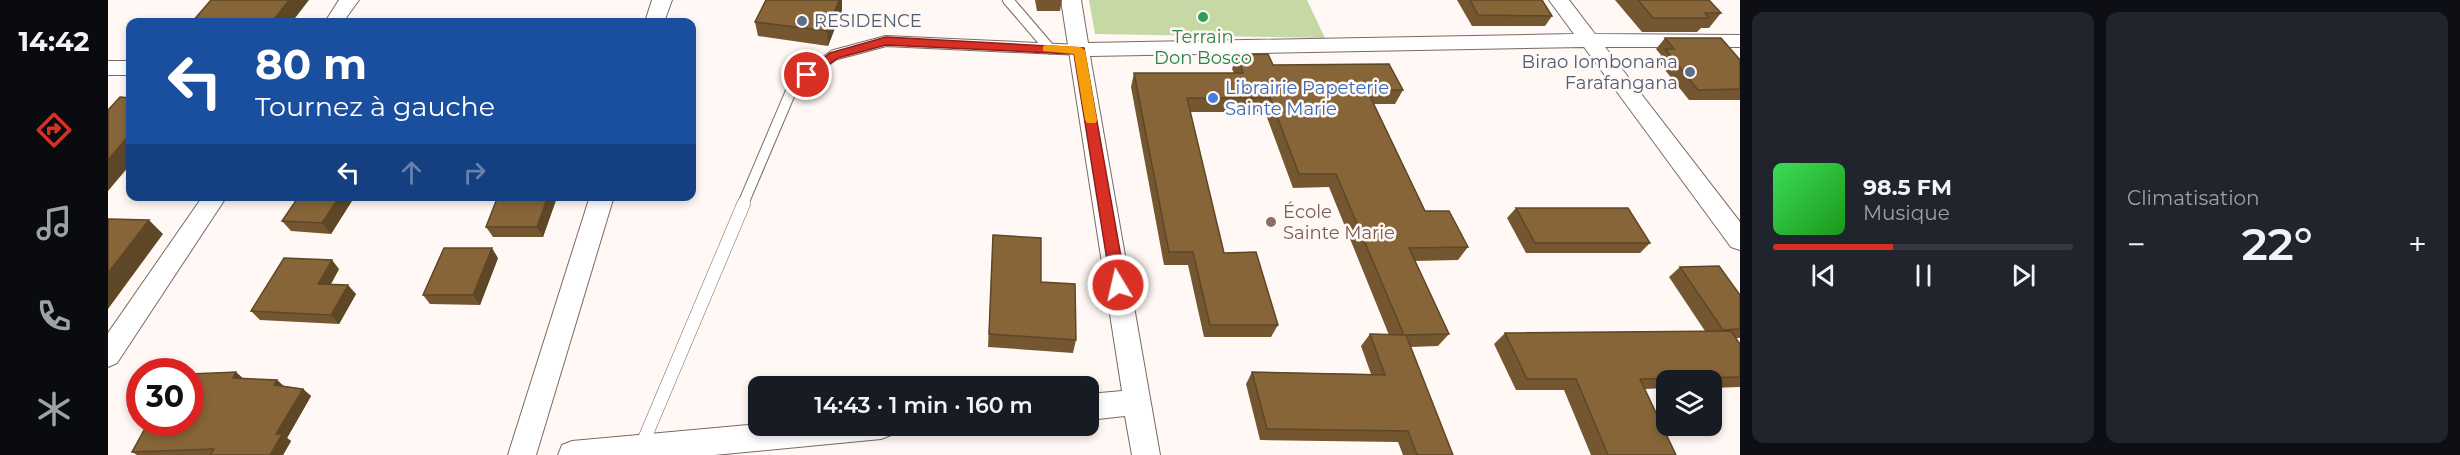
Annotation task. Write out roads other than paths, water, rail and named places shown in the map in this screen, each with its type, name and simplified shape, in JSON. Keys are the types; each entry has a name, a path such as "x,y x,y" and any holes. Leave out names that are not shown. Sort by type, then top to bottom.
{"street":[{"path":"337,18 349,0"},
{"path":"656,18 662,0"},
{"path":"1071,0 1146,455"},
{"path":"1559,0 1740,240"},
{"path":"1080,50 1589,40 1740,41"},
{"path":"108,68 126,68"},
{"path":"108,355 213,201"},
{"path":"522,455 600,201"},
{"path":"1099,406 1138,402"},
{"path":"572,455 771,436"}],"lane":[{"path":"1008,0 1050,49"},
{"path":"640,448 794,84 834,55 886,41 1080,50"}],"place":[{"name":"Terrain Don Bosco","path":"1203,17"},
{"name":"RESIDENCE","path":"802,21"},
{"name":"Birao Iombonana Farafangana","path":"1690,72"},
{"name":"Librairie Papeterie Sainte Marie","path":"1213,98"},
{"name":"École Sainte Marie","path":"1271,222"}]}
